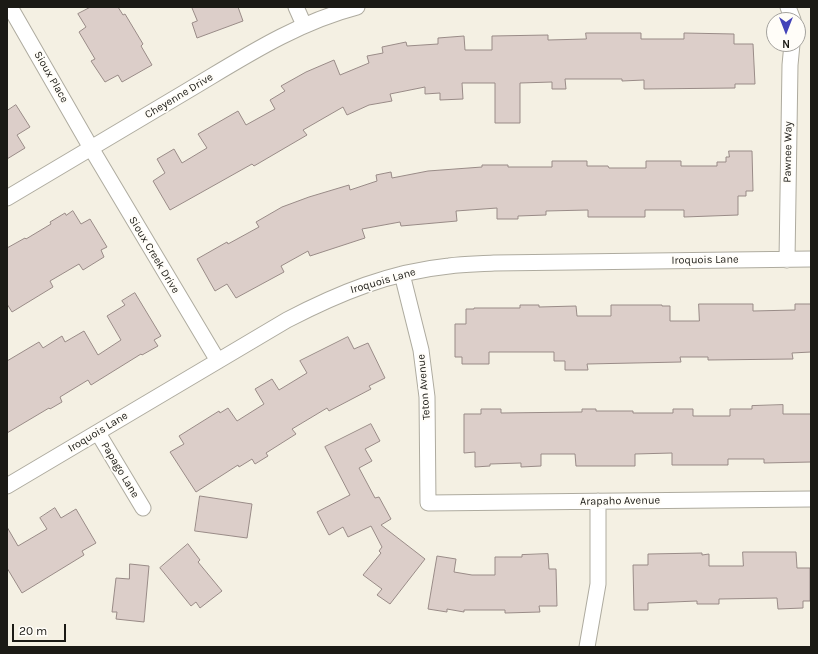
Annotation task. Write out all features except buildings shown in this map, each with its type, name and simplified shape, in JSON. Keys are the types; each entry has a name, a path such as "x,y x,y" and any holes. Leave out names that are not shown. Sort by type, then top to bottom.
{"street":[{"name":"Sioux Place","path":"10,7 91,148"},
{"path":"296,7 304,25"},
{"name":"Cheyenne Drive","path":"7,198 258,49 304,25 357,7"},
{"name":"Pawnee Way","path":"787,260 791,52"},
{"name":"Sioux Creek Drive","path":"91,148 218,362"},
{"name":"Iroquois Lane","path":"7,486 287,320 324,301 363,286 402,274 448,266 494,263 811,259"},
{"name":"Teton Avenue","path":"402,274 421,350 427,397 428,503"},
{"name":"Papago Lane","path":"98,433 143,508"},
{"name":"Arapaho Avenue","path":"428,503 811,499"},
{"path":"587,647 598,584 598,501"}]}
